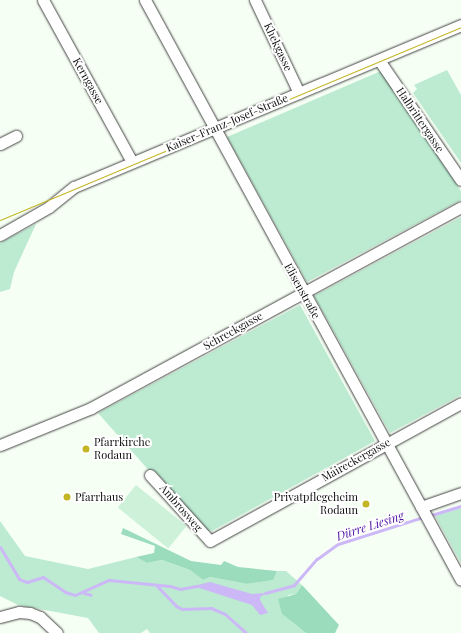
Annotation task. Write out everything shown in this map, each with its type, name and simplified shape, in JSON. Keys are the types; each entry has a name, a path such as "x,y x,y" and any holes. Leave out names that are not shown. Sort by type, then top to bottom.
{"street":[{"name":"Kerngasse","path":"43,0 132,162"},
{"name":"Elisenstraße","path":"145,0 461,580"},
{"name":"Khekgasse","path":"255,0 300,93"},
{"name":"Kaiser-Franz-Josef-Straße","path":"0,235 49,207 74,187 461,25"},
{"name":"Halbrittergasse","path":"379,60 461,180"},
{"path":"0,144 16,136"},
{"name":"Schreckgasse","path":"0,445 91,408 461,207"},
{"name":"Maireckergasse","path":"210,541 461,403"},
{"name":"Ambrosweg","path":"150,475 210,541"},
{"path":"424,513 461,493"},
{"path":"0,617 19,612 30,613 40,617 57,633"}],"green space":[{"path":"447,70 461,95 461,163 413,93 417,89 414,85"},
{"path":"381,71 461,191 461,200 307,282 227,137"},
{"path":"461,217 461,395 390,433 314,296"},
{"path":"36,224 14,272 10,289 0,292 0,243"},
{"path":"300,305 375,441 212,531 207,530 156,472 152,474 98,413"},
{"path":"136,485 187,526 168,548 118,508"},
{"path":"461,508 461,563 435,516"},
{"path":"0,521 25,556 88,569 136,557 147,563 162,560 190,570 203,580 210,577 247,584 272,580 277,571 286,571 302,585 296,594 288,595 282,614 306,633 150,633 147,629 141,633 99,633 88,618 18,605 0,596"},
{"path":"123,528 191,561 221,565 224,561 238,567 277,571 273,580 247,584 210,577 203,580 190,570 162,560 147,563 136,557 154,553 155,546 121,534"},
{"path":"302,585 339,625 335,633 306,633 282,614 278,599 296,594"}],"shaded area":[{"path":"210,582 252,594 267,593 260,597 260,600 268,613 260,615 252,605 193,586"}],"waterway":[{"name":"Dürre Liesing","path":"428,516 461,506"},
{"name":"Dürre Liesing","path":"265,593 294,585 317,559 338,544 423,517"},
{"path":"0,547 19,579 27,582 43,577 65,592 75,595 109,580 170,586 180,589 197,586"},
{"path":"157,586 176,606 182,609 211,608 225,614 246,633"},
{"path":"84,593 91,595"}],"tram line":[{"path":"0,220 461,27"}],"place":[{"name":"Pfarrkirche Rodaun","path":"86,449"},
{"name":"Pfarrhaus","path":"67,497"},
{"name":"Privatpflegeheim Rodaun","path":"366,504"}]}
